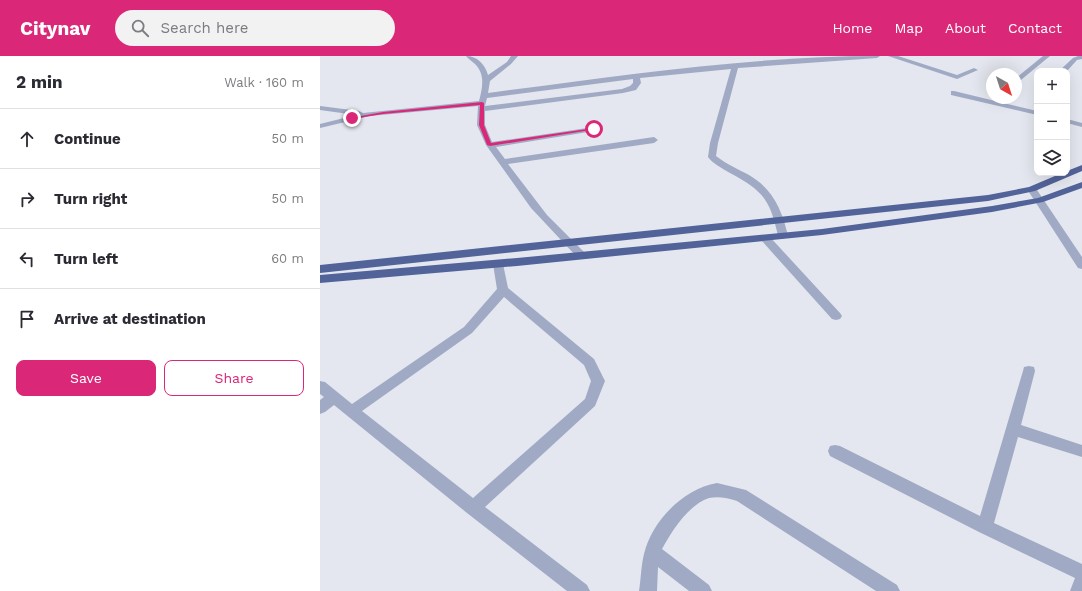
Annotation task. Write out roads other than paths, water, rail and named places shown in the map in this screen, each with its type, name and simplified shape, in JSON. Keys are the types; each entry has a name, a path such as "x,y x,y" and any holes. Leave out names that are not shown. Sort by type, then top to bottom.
{"highway":[{"path":"320,269 370,262 780,221 988,198 1032,189 1082,168"},
{"path":"320,279 498,264 822,232 992,210 1040,200 1082,186"}],"street":[{"path":"469,56 476,60 484,70 487,78 482,103 481,125 490,145 539,212 581,255"},
{"path":"487,78 509,63 515,56"},
{"path":"482,103 636,76 735,66 877,56"},
{"path":"891,56 950,75 962,76 974,70"},
{"path":"1022,77 1048,56"},
{"path":"1066,68 1076,59 1082,57"},
{"path":"735,66 714,143 712,157 760,185 769,194 775,206 783,236"},
{"path":"320,126 370,114 623,90 638,84 636,76"},
{"path":"954,93 986,99"},
{"path":"1007,104 1034,112"},
{"path":"320,108 370,114"},
{"path":"1070,122 1082,125"},
{"path":"490,145 594,129"},
{"path":"502,162 654,140"},
{"path":"1032,189 1082,266"},
{"path":"766,238 836,316"},
{"path":"474,508 590,402 598,381 589,362 503,290 498,264"},
{"path":"352,412 468,330 503,290"},
{"path":"985,527 1029,371"},
{"path":"320,386 581,591"},
{"path":"320,408 334,397"},
{"path":"1013,429 1082,451"},
{"path":"835,451 985,527 1082,573"},
{"path":"648,591 653,552 662,531 685,505 700,495 717,490 741,495 891,591"},
{"path":"653,552 703,591"},
{"path":"1079,591 1082,582"}]}
